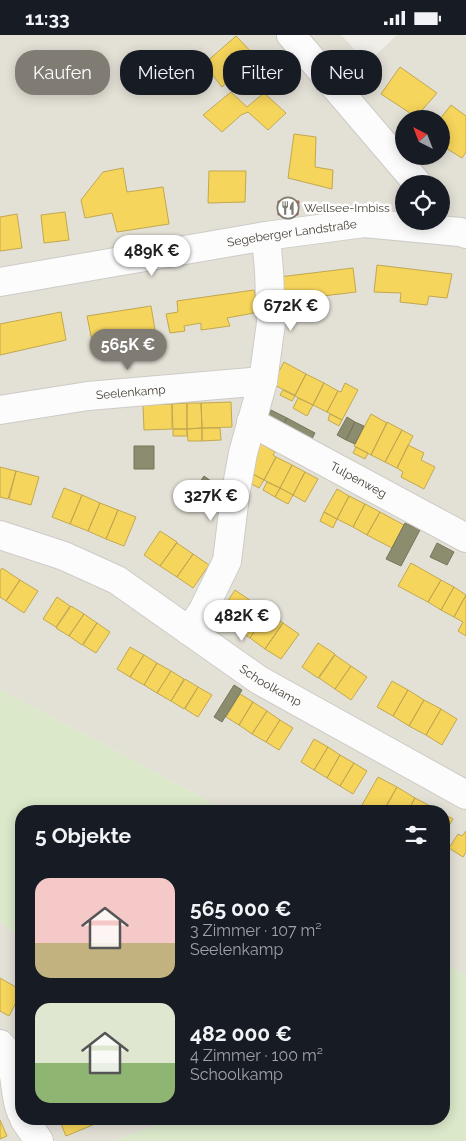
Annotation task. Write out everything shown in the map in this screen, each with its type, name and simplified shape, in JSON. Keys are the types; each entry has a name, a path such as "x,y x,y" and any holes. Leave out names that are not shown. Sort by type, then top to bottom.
{"street":[{"path":"291,35 410,175"},
{"path":"450,219 463,233"},
{"name":"Segeberger Landstraße","path":"0,282 266,236 364,223 463,233"},
{"path":"189,631 203,610 227,561 235,496 243,453 263,381 271,323 266,236"},
{"name":"Seelenkamp","path":"0,410 88,396 263,381"},
{"name":"Tulpenweg","path":"251,423 466,538"},
{"name":"Schoolkamp","path":"0,535 64,556 117,580 259,680 466,795"},
{"path":"0,1044 12,1062 15,1084"},
{"path":"28,1125 39,1141"}],"shaded area":[{"path":"0,35 341,35 355,50 311,50 311,95 382,95 381,50 397,35 464,35 466,37 466,976 450,967 450,805 213,805 0,689"},
{"path":"0,921 15,932 15,1125 154,1126 115,1141 0,1141"}],"green space":[{"path":"0,689 213,805 15,805 15,932 0,921"},
{"path":"450,967 466,976 466,1141 115,1141 153,1126 450,1125"}],"building: Wohnen":[{"path":"236,36 249,50 223,50 222,87 213,76 213,56"},
{"path":"400,67 437,93 422,110 405,110 382,95"},
{"path":"227,95 234,95 247,107 262,95 266,95 286,113 268,130 248,112 241,115 222,132 203,115"},
{"path":"451,105 466,116 466,152 462,158 450,151 450,110 447,110"},
{"path":"294,134 316,137 315,167 333,170 332,189 288,178"},
{"path":"123,168 127,192 163,187 169,224 117,232 112,213 85,218 81,200 103,172"},
{"path":"209,171 246,171 245,202 208,203"},
{"path":"65,212 69,240 44,243 41,215"},
{"path":"17,214 22,248 0,251 0,217"},
{"path":"377,265 452,274 447,298 429,296 427,305 400,302 401,293 374,292"},
{"path":"353,268 356,292 306,298 307,307 293,308 293,299 282,301 279,277"},
{"path":"254,290 259,312 227,318 230,326 201,330 201,323 184,326 185,331 170,333 166,314 178,312 177,301"},
{"path":"151,306 155,330 92,341 87,316"},
{"path":"61,312 66,340 0,355 0,324"},
{"path":"284,362 306,374 295,395 272,384"},
{"path":"306,374 324,383 313,405 295,396"},
{"path":"324,383 338,391 327,412 313,405"},
{"path":"345,383 358,390 342,420 327,412 338,391 341,392"},
{"path":"283,390 295,396 292,401 280,395"},
{"path":"298,398 313,405 307,416 293,408"},
{"path":"231,402 232,427 202,428 201,403"},
{"path":"187,403 201,403 202,428 187,429"},
{"path":"187,403 187,429 173,429 172,404"},
{"path":"172,404 172,429 144,430 143,405"},
{"path":"330,414 342,420 339,426 328,420"},
{"path":"371,414 387,423 371,455 354,446"},
{"path":"387,422 402,430 385,462 371,455"},
{"path":"202,428 202,441 188,441 187,429"},
{"path":"202,428 220,428 221,440 202,441"},
{"path":"173,429 187,429 187,436 173,436"},
{"path":"402,430 413,436 397,468 385,462"},
{"path":"260,443 275,452 273,455 276,457 264,480 251,473"},
{"path":"408,445 424,453 421,460 435,467 424,489 401,477 403,472 397,468"},
{"path":"356,447 368,453 365,459 353,453"},
{"path":"276,457 292,465 280,488 264,480"},
{"path":"292,465 305,472 293,495 280,488"},
{"path":"0,467 16,471 8,499 0,497"},
{"path":"16,471 39,477 31,505 9,499"},
{"path":"305,472 318,479 305,502 293,495"},
{"path":"251,473 264,480 259,488 246,481"},
{"path":"267,482 280,488 275,497 263,490"},
{"path":"64,488 82,495 70,524 52,517"},
{"path":"280,488 293,495 288,504 275,497"},
{"path":"337,489 349,496 337,519 324,512"},
{"path":"82,495 100,503 88,531 70,524"},
{"path":"349,496 365,504 353,527 337,519"},
{"path":"100,503 118,510 106,539 88,531"},
{"path":"365,504 380,512 367,535 353,527"},
{"path":"118,510 136,517 124,546 106,539"},
{"path":"324,512 337,519 333,528 320,521"},
{"path":"380,512 404,525 392,548 367,535"},
{"path":"160,531 177,542 160,566 144,555"},
{"path":"177,543 193,554 177,577 160,566"},
{"path":"193,554 209,565 193,588 177,577"},
{"path":"411,563 441,580 428,602 398,586"},
{"path":"2,568 20,580 6,601 0,597 0,571"},
{"path":"20,580 38,591 24,613 6,601"},
{"path":"441,580 454,587 441,610 428,602"},
{"path":"454,587 466,595 454,617 441,610"},
{"path":"235,590 251,601 234,627 218,616"},
{"path":"466,595 466,636 458,631 463,622 454,617"},
{"path":"57,597 70,606 56,627 43,619"},
{"path":"251,601 267,612 250,638 234,627"},
{"path":"71,606 84,614 69,636 56,628"},
{"path":"267,612 283,623 265,649 250,638"},
{"path":"84,614 97,623 82,645 69,636"},
{"path":"97,623 110,632 96,653 83,645"},
{"path":"283,623 299,634 281,659 265,649"},
{"path":"318,643 335,654 318,678 302,667"},
{"path":"130,647 144,655 130,677 117,669"},
{"path":"144,655 157,663 144,685 130,677"},
{"path":"335,655 351,666 335,689 319,678"},
{"path":"157,663 171,671 157,693 144,685"},
{"path":"351,666 367,677 351,700 335,689"},
{"path":"171,671 184,679 171,701 157,693"},
{"path":"185,679 198,687 184,709 171,701"},
{"path":"392,681 408,690 393,716 377,707"},
{"path":"198,687 212,695 198,717 185,709"},
{"path":"408,690 424,700 409,726 393,716"},
{"path":"240,694 253,702 239,725 226,717"},
{"path":"424,700 441,709 426,735 409,726"},
{"path":"253,702 267,711 252,734 239,725"},
{"path":"441,709 457,719 442,745 426,735"},
{"path":"267,711 280,720 266,742 252,734"},
{"path":"280,720 293,728 279,750 266,742"},
{"path":"314,739 328,747 314,770 301,762"},
{"path":"328,747 340,755 327,778 314,770"},
{"path":"340,755 354,763 340,786 327,778"},
{"path":"354,763 367,771 353,794 340,786"},
{"path":"378,777 397,787 386,805 362,805"},
{"path":"397,787 415,798 411,805 387,805"},
{"path":"415,798 428,805 411,805"},
{"path":"466,831 466,852 463,857 450,849 458,834 462,836"},
{"path":"0,978 15,987 15,1004 9,1016 0,1011"},
{"path":"0,1120 7,1136 0,1139"},
{"path":"61,1125 93,1125 66,1136"}],"building: Handel":[{"name":"Wellsee-Imbiss","path":"278,201 299,201 298,215 278,215"}],"building: Industrie":[{"path":"271,410 287,418 280,431 267,417"},
{"path":"347,417 355,422 346,440 337,435"},
{"path":"287,418 315,433 308,446 281,431"},
{"path":"355,422 364,426 355,444 346,440"},
{"path":"134,446 154,446 154,469 134,469"},
{"path":"204,476 222,489 215,497 198,485"},
{"path":"405,523 420,530 401,566 386,559"},
{"path":"437,543 454,552 447,565 430,557"},
{"path":"234,685 242,690 222,722 214,717"}],"place":[{"name":"Wellsee-Imbiss","path":"288,208"}]}
